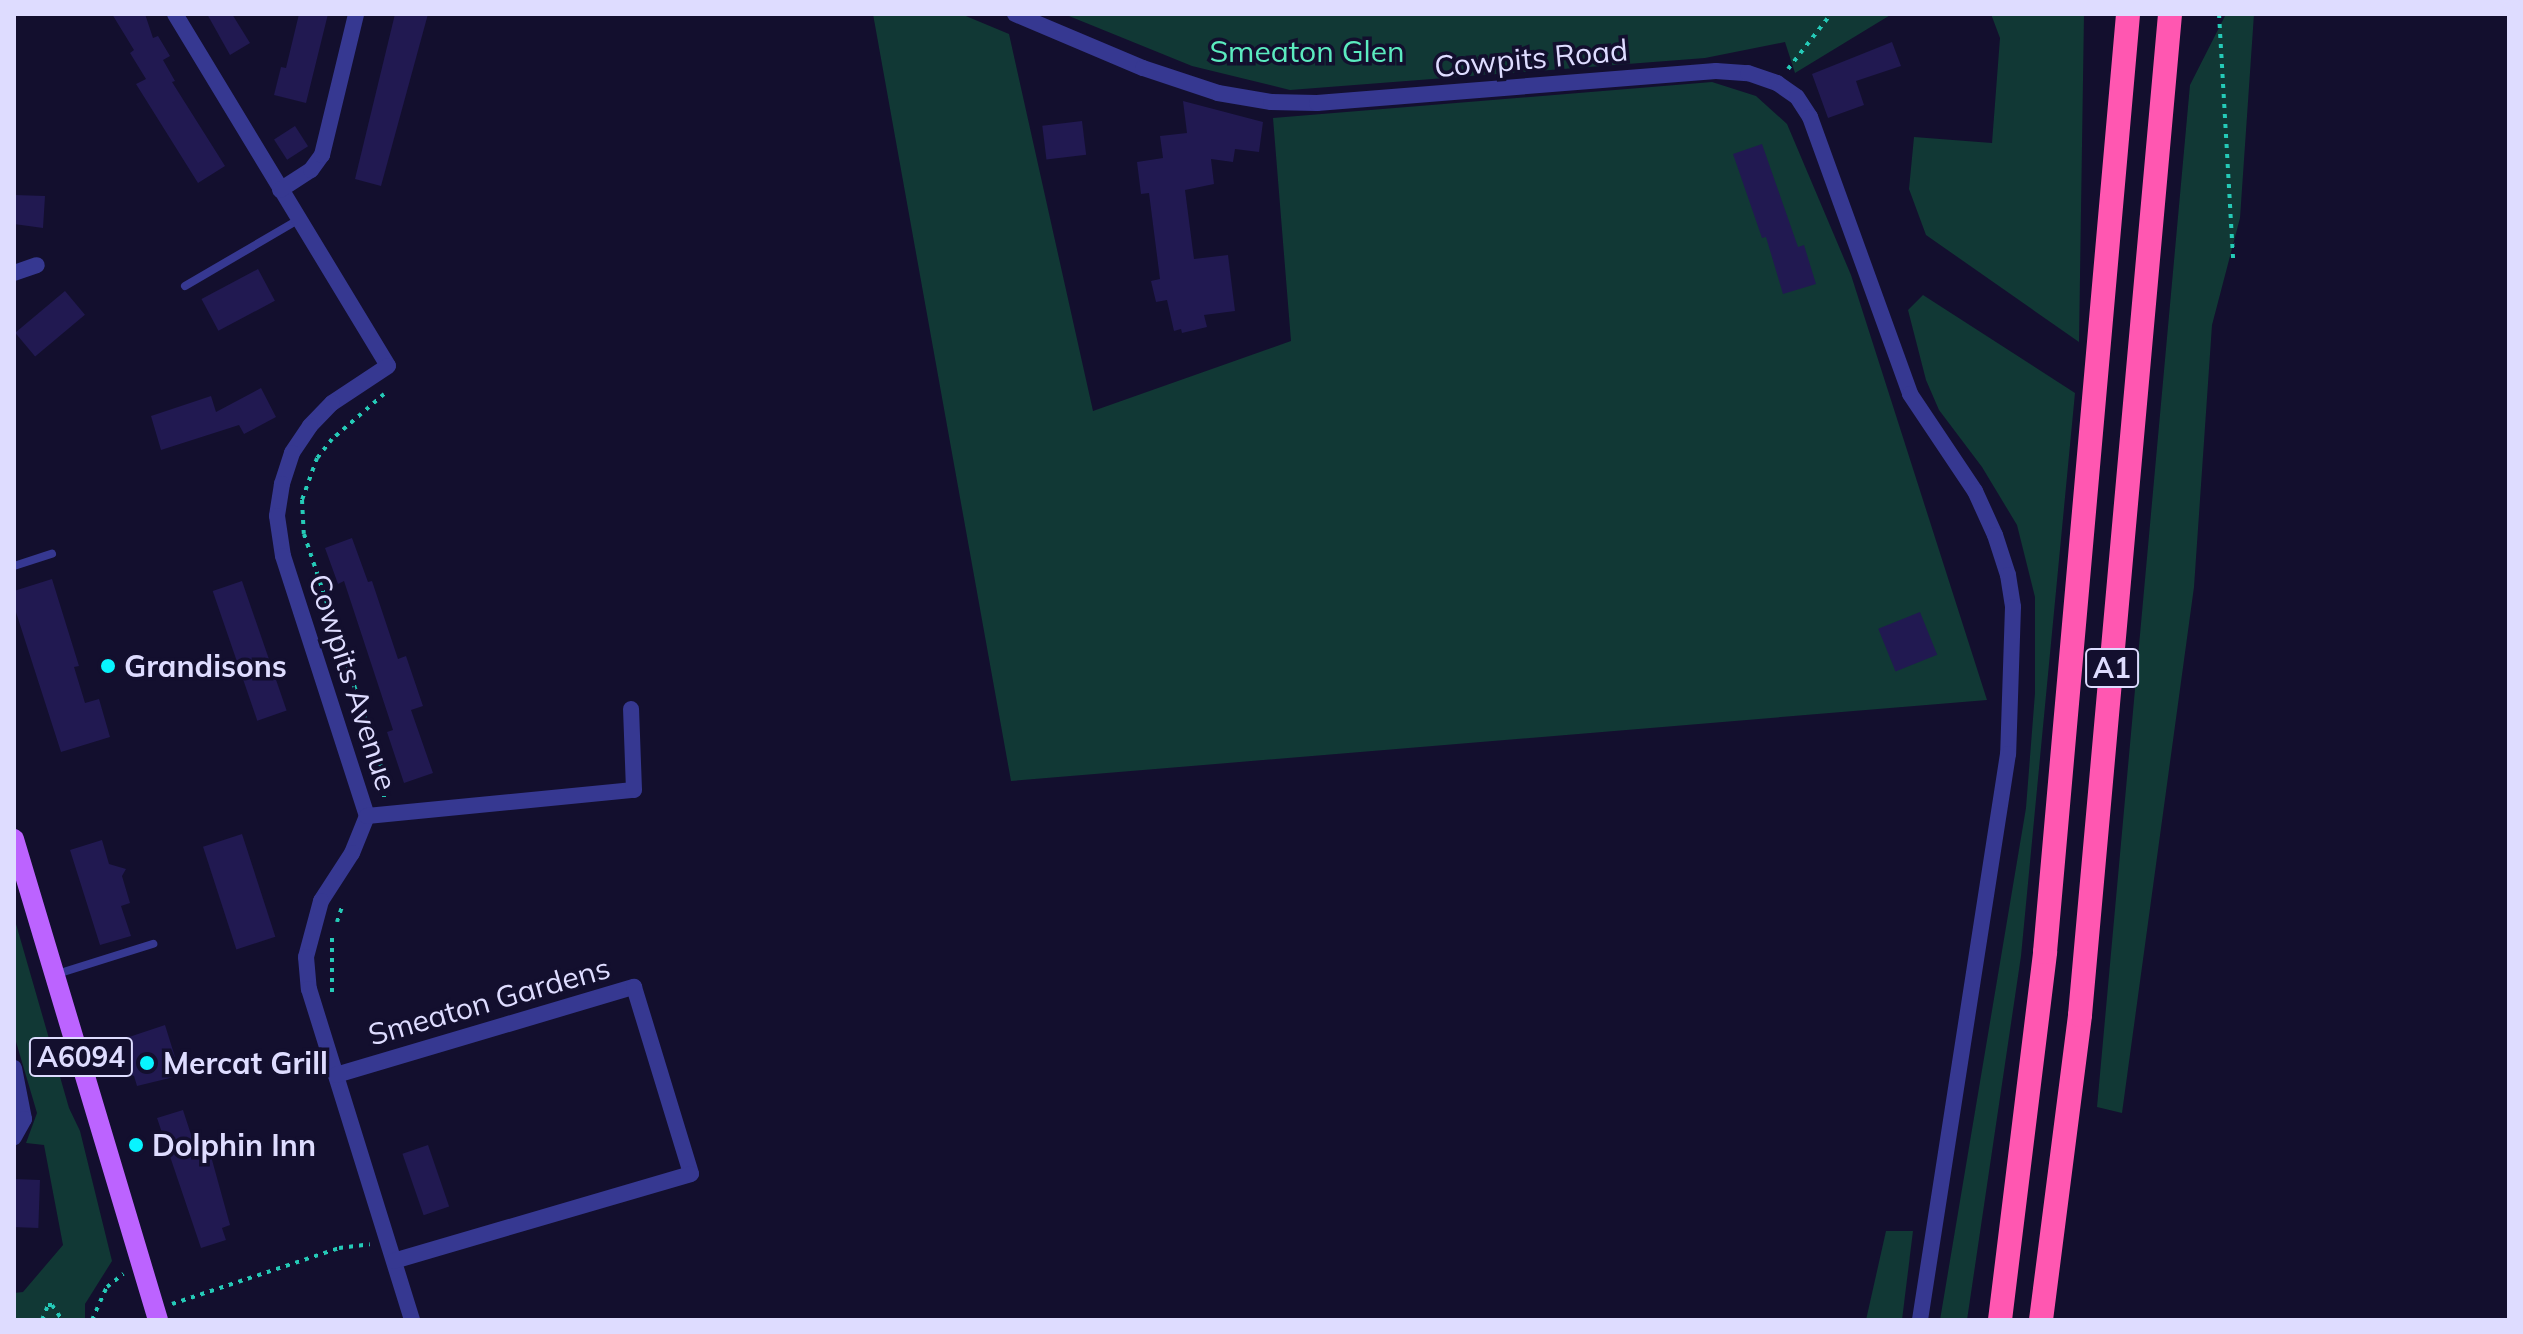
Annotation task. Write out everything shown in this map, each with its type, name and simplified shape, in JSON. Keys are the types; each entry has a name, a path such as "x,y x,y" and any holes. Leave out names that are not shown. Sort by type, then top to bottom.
{"highway":[{"name":"A1","path":"2000,1320 2045,952 2128,14"},
{"name":"A1","path":"2041,1320 2080,1015 2170,14"}],"main road":[{"name":"A6094","path":"14,839 157,1315"}],"street":[{"path":"175,14 298,220"},
{"path":"280,190 311,170 322,155 356,14"},
{"name":"Cowpits Road","path":"1015,14 1143,68 1218,93 1271,102 1317,103 1716,71 1748,73 1777,83"},
{"path":"1777,83 1797,97 1810,117 1910,394 1975,491 1995,535 2008,575 2013,607 2008,754 1920,1320"},
{"name":"Cowpits Avenue","path":"298,220 388,366 332,403 310,426 292,453 282,484 277,516 283,556 367,816 352,853 321,901 306,957 309,989 412,1320"},
{"path":"14,273 37,265"},
{"path":"367,816 634,790 631,709"},
{"name":"Smeaton Gardens","path":"336,1075 634,987 691,1174 394,1261"},
{"path":"14,1068 24,1119 14,1137"}],"lane":[{"path":"185,286 298,220"},
{"path":"14,566 52,554"},
{"path":"56,974 153,944"}],"path":[{"path":"1777,83 1831,14"},
{"path":"2219,14 2233,260"},
{"path":"157,1315 339,1248 388,1242"},
{"path":"92,1320 115,1278 123,1274 125,1280 145,1276"},
{"path":"42,1320 48,1305 52,1305 62,1320"}],"green space":[{"path":"873,14 961,14 1009,34 1093,411 1291,341 1273,118 1712,82 1756,96 1787,124 1851,275 1987,700 1011,781"},
{"name":"Smeaton Glen","path":"1064,14 1892,14 1795,73 1785,42 1705,58 1290,90 1192,66"},
{"path":"1991,14 2084,14 2079,342 1926,235 1909,189 1914,137 1992,143 2000,38"},
{"path":"2226,14 2254,14 2240,218 2212,325 2194,587 2122,1113 2097,1107 2190,85"},
{"path":"1923,295 2075,393 2021,956 1967,1320 1940,1320 2026,808 2035,693 2035,597 2017,525 1982,467 1939,410 1926,380 1908,310"},
{"path":"14,917 69,1108 80,1131 112,1261 85,1304 85,1320 14,1320 14,1293 23,1292 63,1245 44,1145 26,1143 37,1113 14,1035"},
{"path":"1886,1231 1913,1231 1902,1320 1866,1320"}],"building":[{"path":"112,14 145,14 153,38 158,36 170,56 163,60 175,81 172,82 225,166 198,183 136,84 146,79 130,53 134,50"},
{"path":"207,14 232,14 250,43 230,55"},
{"path":"299,14 328,14 306,103 274,95 281,67 286,68"},
{"path":"395,14 428,14 381,186 355,179"},
{"path":"1892,42 1901,66 1856,81 1864,105 1828,118 1812,74"},
{"path":"1183,101 1263,122 1259,152 1235,149 1233,162 1211,159 1214,184 1185,190 1194,259 1228,255 1235,311 1204,315 1207,327 1182,333 1181,329 1174,331 1167,300 1156,302 1151,281 1160,279 1149,193 1141,194 1137,162 1163,158 1160,136 1187,133"},
{"path":"1082,121 1086,155 1046,160 1042,126"},
{"path":"295,126 308,146 287,160 274,140"},
{"path":"1762,144 1798,247 1804,245 1816,284 1783,294 1766,237 1762,238 1733,154"},
{"path":"14,195 45,196 43,228 14,224"},
{"path":"258,269 275,301 218,331 201,299"},
{"path":"65,291 85,315 35,357 15,333"},
{"path":"261,388 276,417 244,434 239,425 161,450 151,416 211,396 216,412"},
{"path":"352,538 368,582 372,581 398,659 406,656 423,706 411,710 433,773 404,783 387,732 393,730 344,581 338,584 325,548"},
{"path":"52,579 79,666 74,667 85,703 99,699 110,737 61,752 14,606 14,591"},
{"path":"242,581 287,711 257,721 213,591"},
{"path":"1920,612 1937,655 1896,672 1878,629"},
{"path":"242,834 275,937 236,949 203,847"},
{"path":"102,840 109,864 126,869 122,876 130,903 121,906 131,936 100,945 70,850"},
{"name":"Mercat Grill","path":"165,1025 175,1057 168,1059 174,1077 137,1086 134,1076 125,1072 123,1066 127,1056 125,1048 129,1047 126,1038"},
{"path":"183,1110 197,1153 209,1149 230,1225 222,1228 226,1240 201,1248 157,1118"},
{"path":"428,1145 449,1206 424,1215 402,1154"},
{"path":"14,1179 40,1180 38,1228 14,1227"}],"place":[{"name":"Grandisons","path":"108,666"},
{"name":"Mercat Grill","path":"147,1063"},
{"name":"Dolphin Inn","path":"136,1145"}]}
